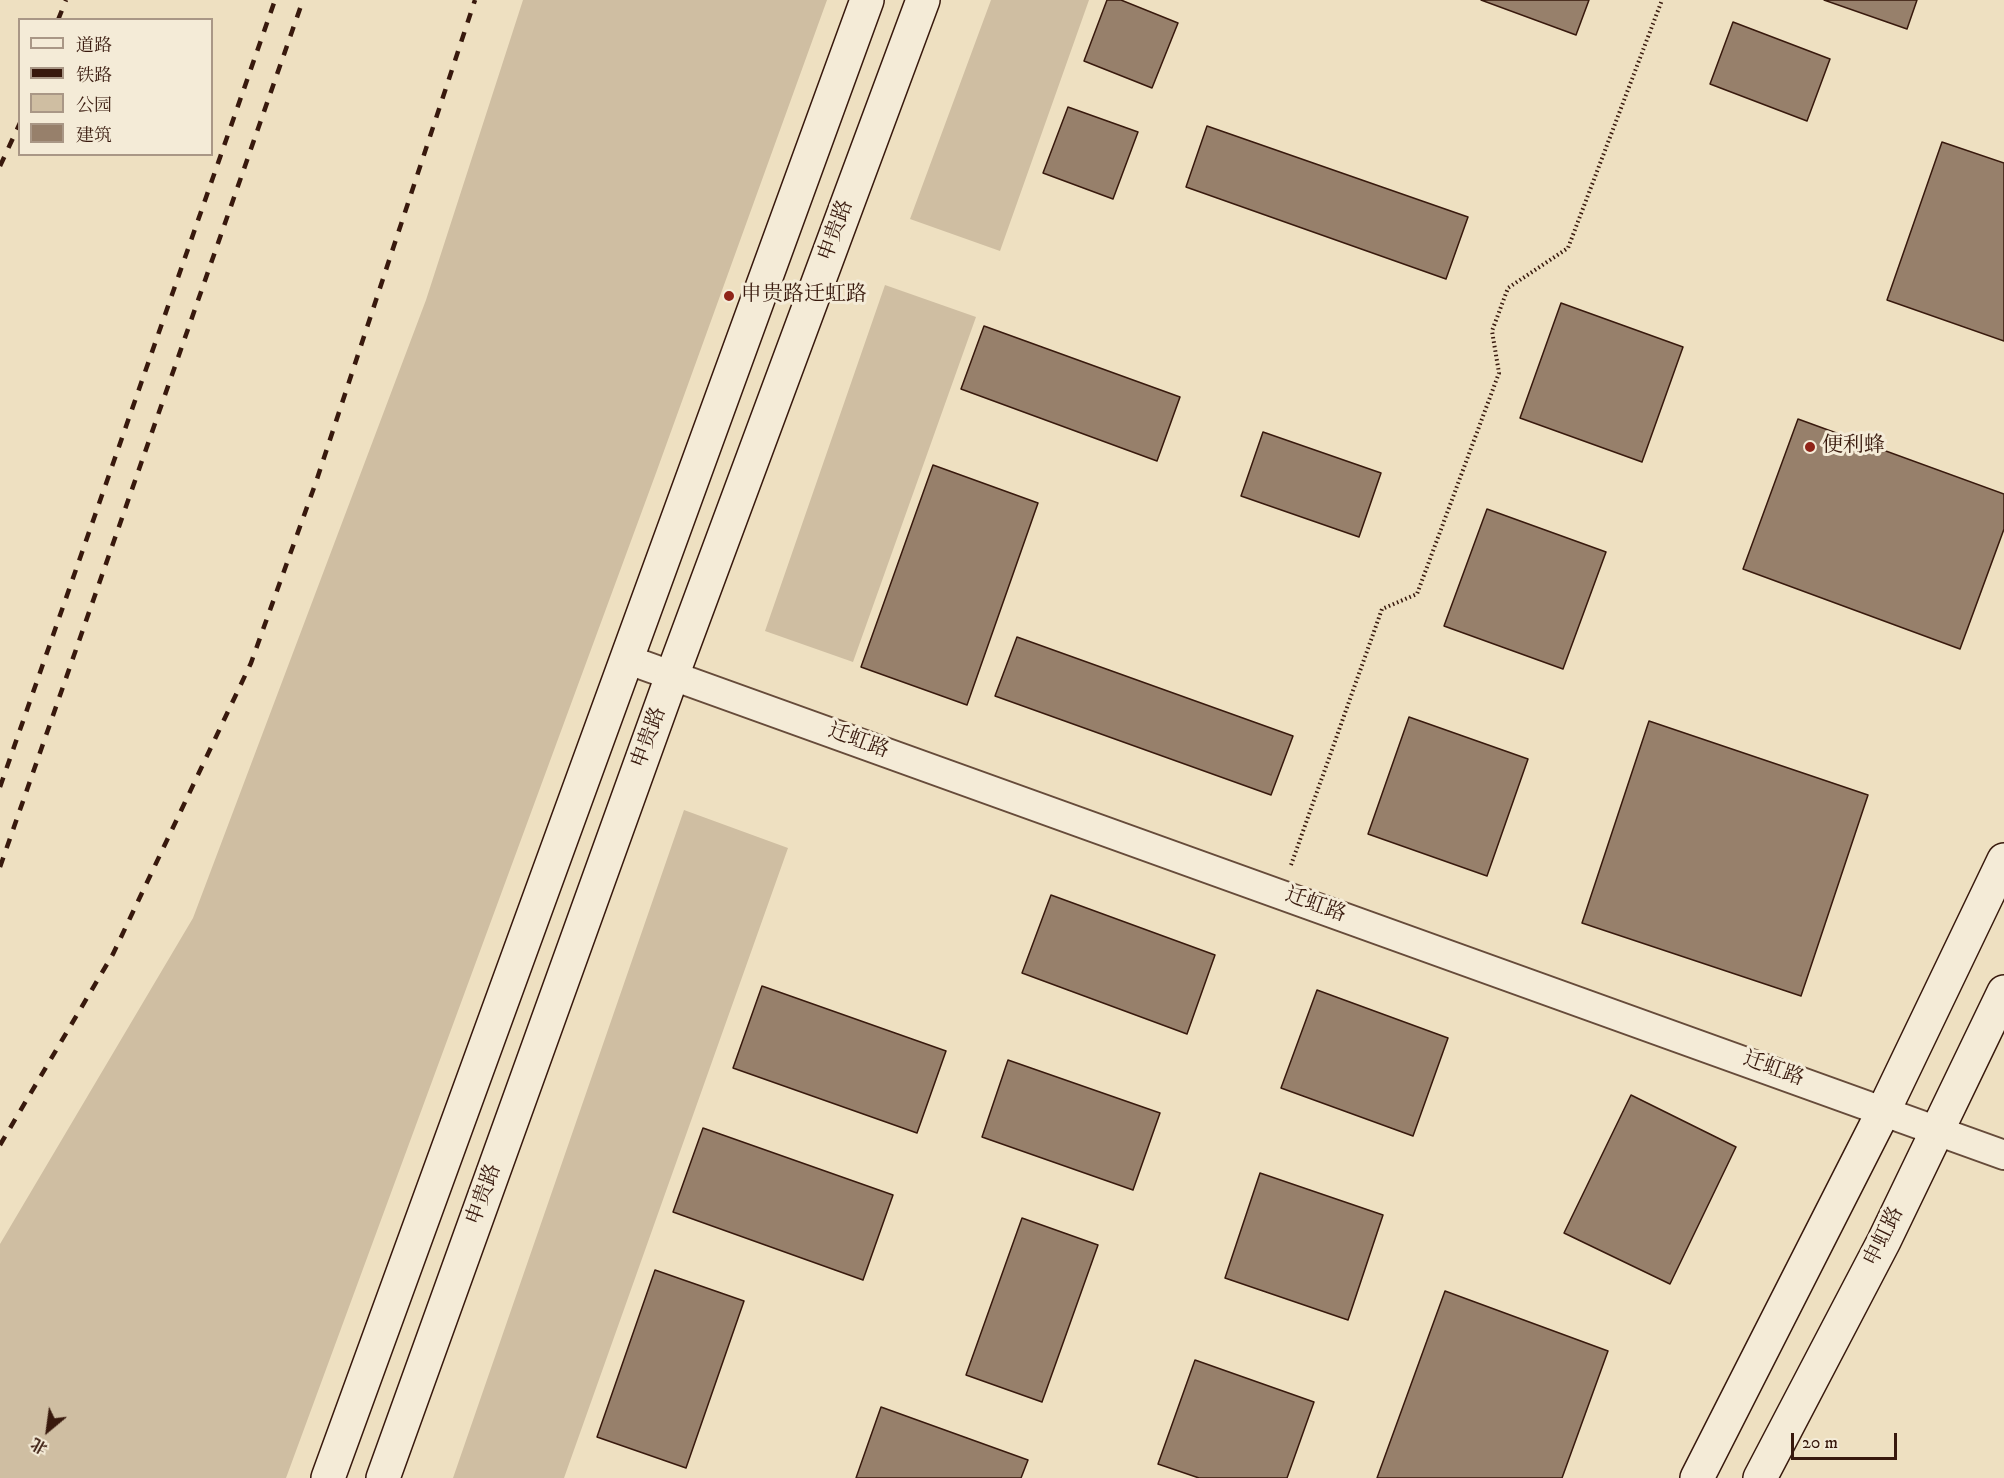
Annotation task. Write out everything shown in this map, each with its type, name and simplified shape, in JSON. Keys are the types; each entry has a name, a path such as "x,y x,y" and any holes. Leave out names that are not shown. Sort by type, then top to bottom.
{"main road":[{"path":"328,1478 867,0"},
{"name":"申贵路","path":"383,1478 672,676 923,0"},
{"path":"1698,1478 1884,1110 2004,860"},
{"name":"申虹路","path":"1760,1478 1884,1241 2004,992"}],"street":[{"name":"迁虹路","path":"626,659 2004,1155"}],"path":[{"path":"1281,894 1382,609 1418,594 1499,373 1492,331 1508,288 1568,248 1662,0"}],"green space":[{"path":"523,0 827,0 656,473 286,1478 0,1478 0,1244 193,918 426,300"},
{"path":"991,0 1089,0 1000,251 910,219"},
{"path":"885,285 976,317 853,662 765,631"},
{"path":"684,810 788,848 564,1478 453,1478"}],"building":[{"path":"1107,0 1121,0 1178,23 1152,88 1084,61"},
{"path":"1481,0 1589,0 1576,35"},
{"path":"1824,0 1917,0 1907,29"},
{"path":"1733,22 1830,59 1807,121 1710,84"},
{"path":"1068,107 1138,132 1113,199 1043,173"},
{"path":"1207,126 1468,217 1446,279 1186,187"},
{"path":"1942,142 2004,163 2004,341 1887,300"},
{"path":"1561,303 1683,347 1642,462 1520,418"},
{"path":"984,326 1180,397 1157,461 961,389"},
{"path":"1798,419 2004,494 2004,529 1960,649 1743,569"},
{"path":"1263,432 1381,473 1359,537 1241,496"},
{"path":"933,465 1038,503 967,705 861,667"},
{"path":"1487,509 1606,552 1563,669 1444,626"},
{"path":"1017,637 1293,736 1271,795 995,696"},
{"path":"1409,717 1528,759 1487,876 1368,834"},
{"path":"1649,721 1868,795 1801,996 1582,923"},
{"path":"1051,895 1215,955 1187,1034 1022,973"},
{"path":"762,986 946,1051 917,1133 733,1068"},
{"path":"1317,990 1448,1038 1413,1136 1281,1088"},
{"path":"1008,1060 1160,1113 1133,1190 982,1137"},
{"path":"1631,1095 1736,1147 1670,1284 1564,1233"},
{"path":"703,1128 893,1195 863,1280 673,1212"},
{"path":"1260,1173 1383,1215 1348,1320 1225,1278"},
{"path":"1022,1218 1098,1245 1042,1402 966,1375"},
{"path":"655,1270 744,1301 686,1468 597,1437"},
{"path":"1445,1291 1608,1351 1562,1478 1377,1478"},
{"path":"1195,1360 1314,1402 1287,1478 1199,1478 1158,1464"},
{"path":"881,1407 1028,1460 1021,1478 856,1478"}],"railway":[{"path":"59,18 66,0"},
{"path":"0,787 275,0"},
{"path":"0,867 303,0"},
{"path":"0,1145 113,954 251,663 316,482 475,0"},
{"path":"0,166 18,127"}],"place":[{"name":"申贵路迁虹路","path":"729,296"},
{"name":"便利蜂","path":"1810,447"}]}
